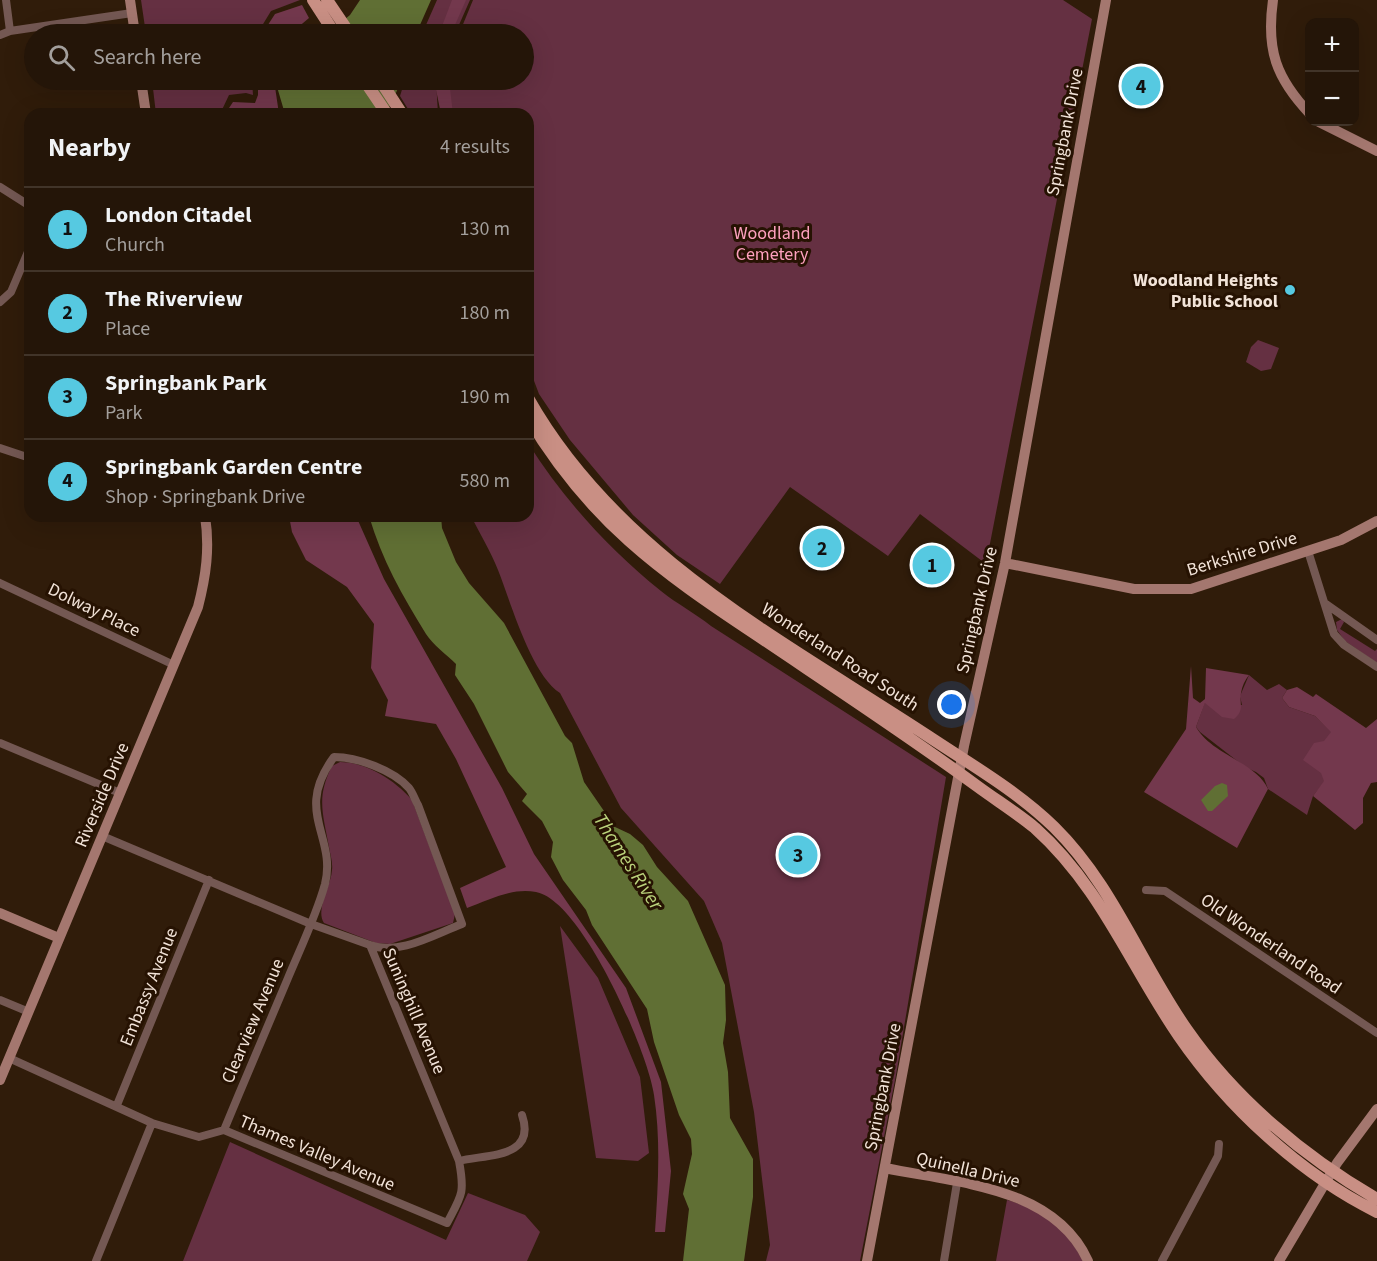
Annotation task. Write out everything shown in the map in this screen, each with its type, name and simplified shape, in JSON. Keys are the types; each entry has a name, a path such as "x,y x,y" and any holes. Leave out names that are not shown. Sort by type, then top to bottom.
{"main road":[{"path":"130,0 134,24"},
{"path":"313,0 329,24"},
{"path":"327,0 343,24"},
{"name":"Springbank Drive","path":"867,1261 961,759 1005,563 1106,0"},
{"path":"1273,0 1270,36 1273,55 1288,91 1305,109"},
{"path":"143,90 146,108"},
{"path":"371,90 383,108"},
{"path":"386,90 398,108"},
{"path":"1327,126 1377,151"},
{"name":"Wonderland Road South","path":"534,407 566,456 601,500 657,553 722,601 1039,813 1078,854 1110,896 1157,980 1194,1039 1222,1074 1267,1119 1330,1176 1377,1199"},
{"name":"Wonderland Road South","path":"534,426 584,497 639,552 705,602 959,773 1034,827 1068,862 1094,894 1179,1036 1214,1083 1258,1127 1330,1176 1377,1212"},
{"name":"Berkshire Drive","path":"1005,563 1150,591 1191,589 1341,540 1377,521"},
{"name":"Riverside Drive","path":"0,1080 198,607 207,574 206,522"},
{"path":"0,913 59,938"},
{"path":"1279,1261 1330,1176 1377,1109"},
{"name":"Quinella Drive","path":"885,1168 1027,1200 1066,1227 1088,1261"}],"street":[{"path":"6,0 10,31"},
{"path":"57,24 132,13"},
{"path":"0,34 24,29"},
{"path":"0,187 24,202"},
{"path":"0,302 11,292 24,261"},
{"path":"0,448 24,456"},
{"path":"1308,551 1331,629 1336,637 1377,667"},
{"name":"Dolway Place","path":"0,583 174,665"},
{"path":"1325,603 1377,640"},
{"path":"0,743 120,793"},
{"name":"Clearview Avenue","path":"224,1130 311,924 325,882 326,858 318,827 316,790 334,757 350,757 393,776 409,789 418,805 462,924 402,946 387,949 370,945"},
{"name":"Suninghill Avenue","path":"102,836 311,924 370,945 459,1161 464,1186 462,1195 447,1223"},
{"name":"Embassy Avenue","path":"117,1105 209,880"},
{"name":"Old Wonderland Road","path":"1146,890 1165,891 1377,1033"},
{"path":"0,1000 28,1012"},
{"name":"Thames Valley Avenue","path":"9,1059 153,1122 199,1137 224,1130 447,1223"},
{"path":"459,1161 514,1150 521,1143 526,1125 522,1115"},
{"path":"96,1261 153,1122"},
{"path":"1162,1261 1218,1156 1219,1144"},
{"path":"944,1261 957,1183"}],"green space":[{"path":"141,0 300,0 271,11 263,24 145,24"},
{"path":"437,0 470,0 459,24 426,24"},
{"name":"Woodland Cemetery","path":"473,0 1063,0 1092,19 986,564 920,514 888,556 790,487 720,584 677,555 633,515 570,440 539,394 534,381 534,108 442,108 441,90 534,90 534,24 463,24"},
{"path":"153,90 253,90 253,95 246,93 229,95 223,108 155,108"},
{"path":"402,90 437,90 438,108 407,108 400,96"},
{"path":"1258,340 1279,348 1271,369 1261,371 1246,362 1251,347"},
{"path":"534,452 556,484 588,523 661,591 711,626 946,777 896,1075 860,1261 766,1261 770,1245 754,1112 722,943 704,901 621,808 560,693 550,684 531,654 495,563 474,522 534,522"},
{"path":"1342,619 1344,622 1340,629 1375,651 1377,649 1377,663 1345,641 1337,630 1336,622"},
{"path":"1249,675 1267,690 1279,684 1287,690 1282,698 1289,707 1315,716 1332,732 1322,755 1325,781 1313,796 1307,815 1268,789 1264,778 1245,767 1196,727 1205,702 1242,705 1240,696"},
{"path":"340,762 360,765 389,779 412,800 455,914 453,923 390,944 376,943 324,923 321,911 332,867 322,797 332,766"},
{"path":"560,926 598,978 640,1077 649,1153 638,1161 596,1158"},
{"path":"230,1142 446,1240 468,1193 525,1215 540,1232 527,1261 183,1261"},
{"path":"1007,1200 1031,1209 1052,1222 1069,1239 1083,1261 996,1261"}],"shaded area":[{"path":"452,0 466,0 455,24 443,24"},
{"path":"302,5 309,18 302,24 268,24 275,14"},
{"path":"258,90 275,90 278,108 229,108 233,102 255,103"},
{"path":"436,90 450,90 452,108 440,108"},
{"path":"290,522 359,522 384,579 502,788 534,854 626,988 661,1082 671,1171 665,1232 655,1232 658,1146 654,1095 640,1046 610,980 573,921 554,901 536,892 519,891 467,908 460,888 506,867 456,759 436,724 385,716 388,700 371,668 374,624 347,587 306,560 292,532"},
{"path":"1191,666 1193,698 1200,703 1205,699 1206,668 1249,675 1242,688 1241,710 1234,719 1222,717 1205,703 1196,727 1212,745 1254,772 1268,789 1237,848 1144,792 1186,729"},
{"path":"1297,687 1313,697 1316,694 1366,728 1377,719 1377,782 1371,783 1363,798 1363,823 1355,830 1313,796 1324,781 1321,773 1303,760 1314,743 1324,741 1331,732 1315,716 1289,707 1282,698 1287,690"}],"water":[{"path":"360,0 431,0 420,24 339,24 350,15"},
{"path":"278,90 397,90 389,108 283,108"},
{"name":"Thames River","path":"371,522 442,522 456,562 469,583 504,623 565,736 572,743 584,782 615,827 630,834 643,845 657,867 688,901 725,985 726,1020 723,1043 728,1072 730,1118 753,1159 753,1197 744,1261 683,1261 689,1209 683,1194 692,1154 691,1139 679,1115 654,1042 647,1009 592,925 586,910 563,880 551,857 553,842 542,821 522,801 527,794 508,772 474,704 455,675 456,664 429,638 393,577"},
{"path":"1222,783 1227,785 1228,796 1212,811 1208,811 1201,800 1215,786"}],"place":[{"name":"Springbank Garden Centre","path":"1141,86"},
{"name":"Woodland Heights Public School","path":"1290,290"},
{"name":"The Riverview","path":"822,548"},
{"name":"London Citadel","path":"932,565"},
{"name":"Springbank Park","path":"798,855"}]}
